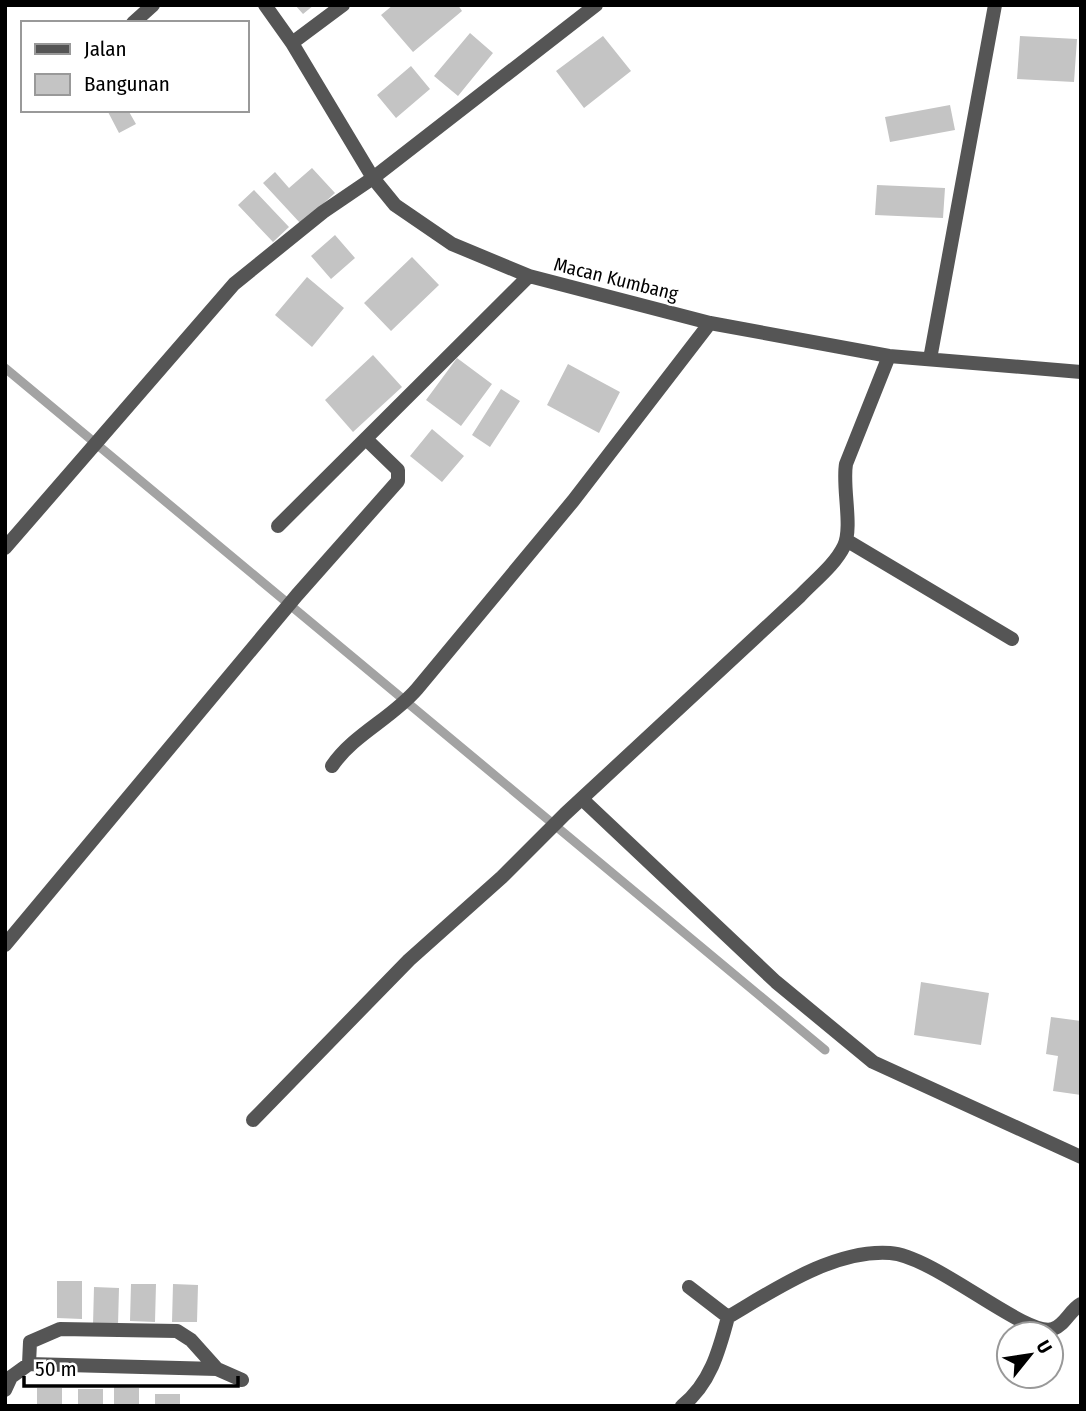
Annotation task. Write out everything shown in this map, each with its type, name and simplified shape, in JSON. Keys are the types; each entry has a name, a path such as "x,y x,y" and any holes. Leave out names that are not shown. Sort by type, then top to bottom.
{"street":[{"path":"135,21 153,5"},
{"name":"Macan Kumbang","path":"265,5 292,43 373,178 395,205 440,237 529,276 710,323 889,356 1081,372"},
{"path":"292,43 344,5"},
{"path":"5,548 234,284 323,212 373,178 596,5"},
{"path":"930,359 995,5"},
{"path":"278,526 529,276"},
{"path":"332,766 345,747 401,707 417,689 573,501 710,323"},
{"path":"253,1120 409,960 493,886 565,814 800,596 832,562 846,540 843,482 846,464 889,356"},
{"path":"5,946 297,595 398,481 398,470 366,439"},
{"path":"846,540 1012,639"},
{"path":"582,799 776,982 873,1062 1081,1157"},
{"path":"682,1406 695,1395 718,1358 728,1317 810,1269 890,1253 913,1257 1019,1320 1043,1330 1057,1327 1081,1304"},
{"path":"689,1287 728,1317"},
{"path":"29,1364 30,1342 40,1335 60,1329 177,1331 191,1340 217,1369"},
{"path":"5,1390 11,1377 29,1364 217,1369 242,1380"}],"building":[{"path":"295,5 314,5 303,14"},
{"path":"393,5 458,5 462,11 413,52 381,15"},
{"path":"470,33 493,53 458,96 434,76"},
{"path":"603,36 631,71 584,108 556,71"},
{"path":"1020,36 1077,39 1074,82 1017,79"},
{"path":"411,66 430,89 396,118 377,95"},
{"path":"950,105 955,130 890,142 885,117"},
{"path":"108,112 129,112 136,124 119,133"},
{"path":"312,168 335,193 301,224 263,183 275,172 289,188"},
{"path":"877,185 945,188 943,218 875,215"},
{"path":"254,190 289,227 273,242 238,205"},
{"path":"335,235 355,258 331,279 311,256"},
{"path":"412,257 439,285 391,331 364,303"},
{"path":"307,277 344,308 312,347 275,315"},
{"path":"373,355 402,387 353,432 325,400"},
{"path":"457,358 492,384 461,426 426,400"},
{"path":"568,364 620,392 599,433 547,405"},
{"path":"501,389 520,401 490,447 472,435"},
{"path":"432,429 464,456 442,482 410,456"},
{"path":"921,982 989,993 981,1045 914,1035"},
{"path":"1051,1017 1081,1021 1081,1095 1053,1091 1058,1056 1046,1054"},
{"path":"57,1281 82,1281 82,1319 57,1318"},
{"path":"131,1284 156,1284 155,1322 130,1321"},
{"path":"173,1284 198,1285 197,1322 172,1322"},
{"path":"94,1287 119,1288 118,1325 93,1325"},
{"path":"114,1387 139,1388 139,1406 114,1406"},
{"path":"37,1388 62,1388 62,1406 37,1406"},
{"path":"78,1389 103,1389 103,1406 78,1406"},
{"path":"155,1394 180,1394 180,1406 155,1406"}],"waterway":[{"path":"5,368 825,1050"}]}
